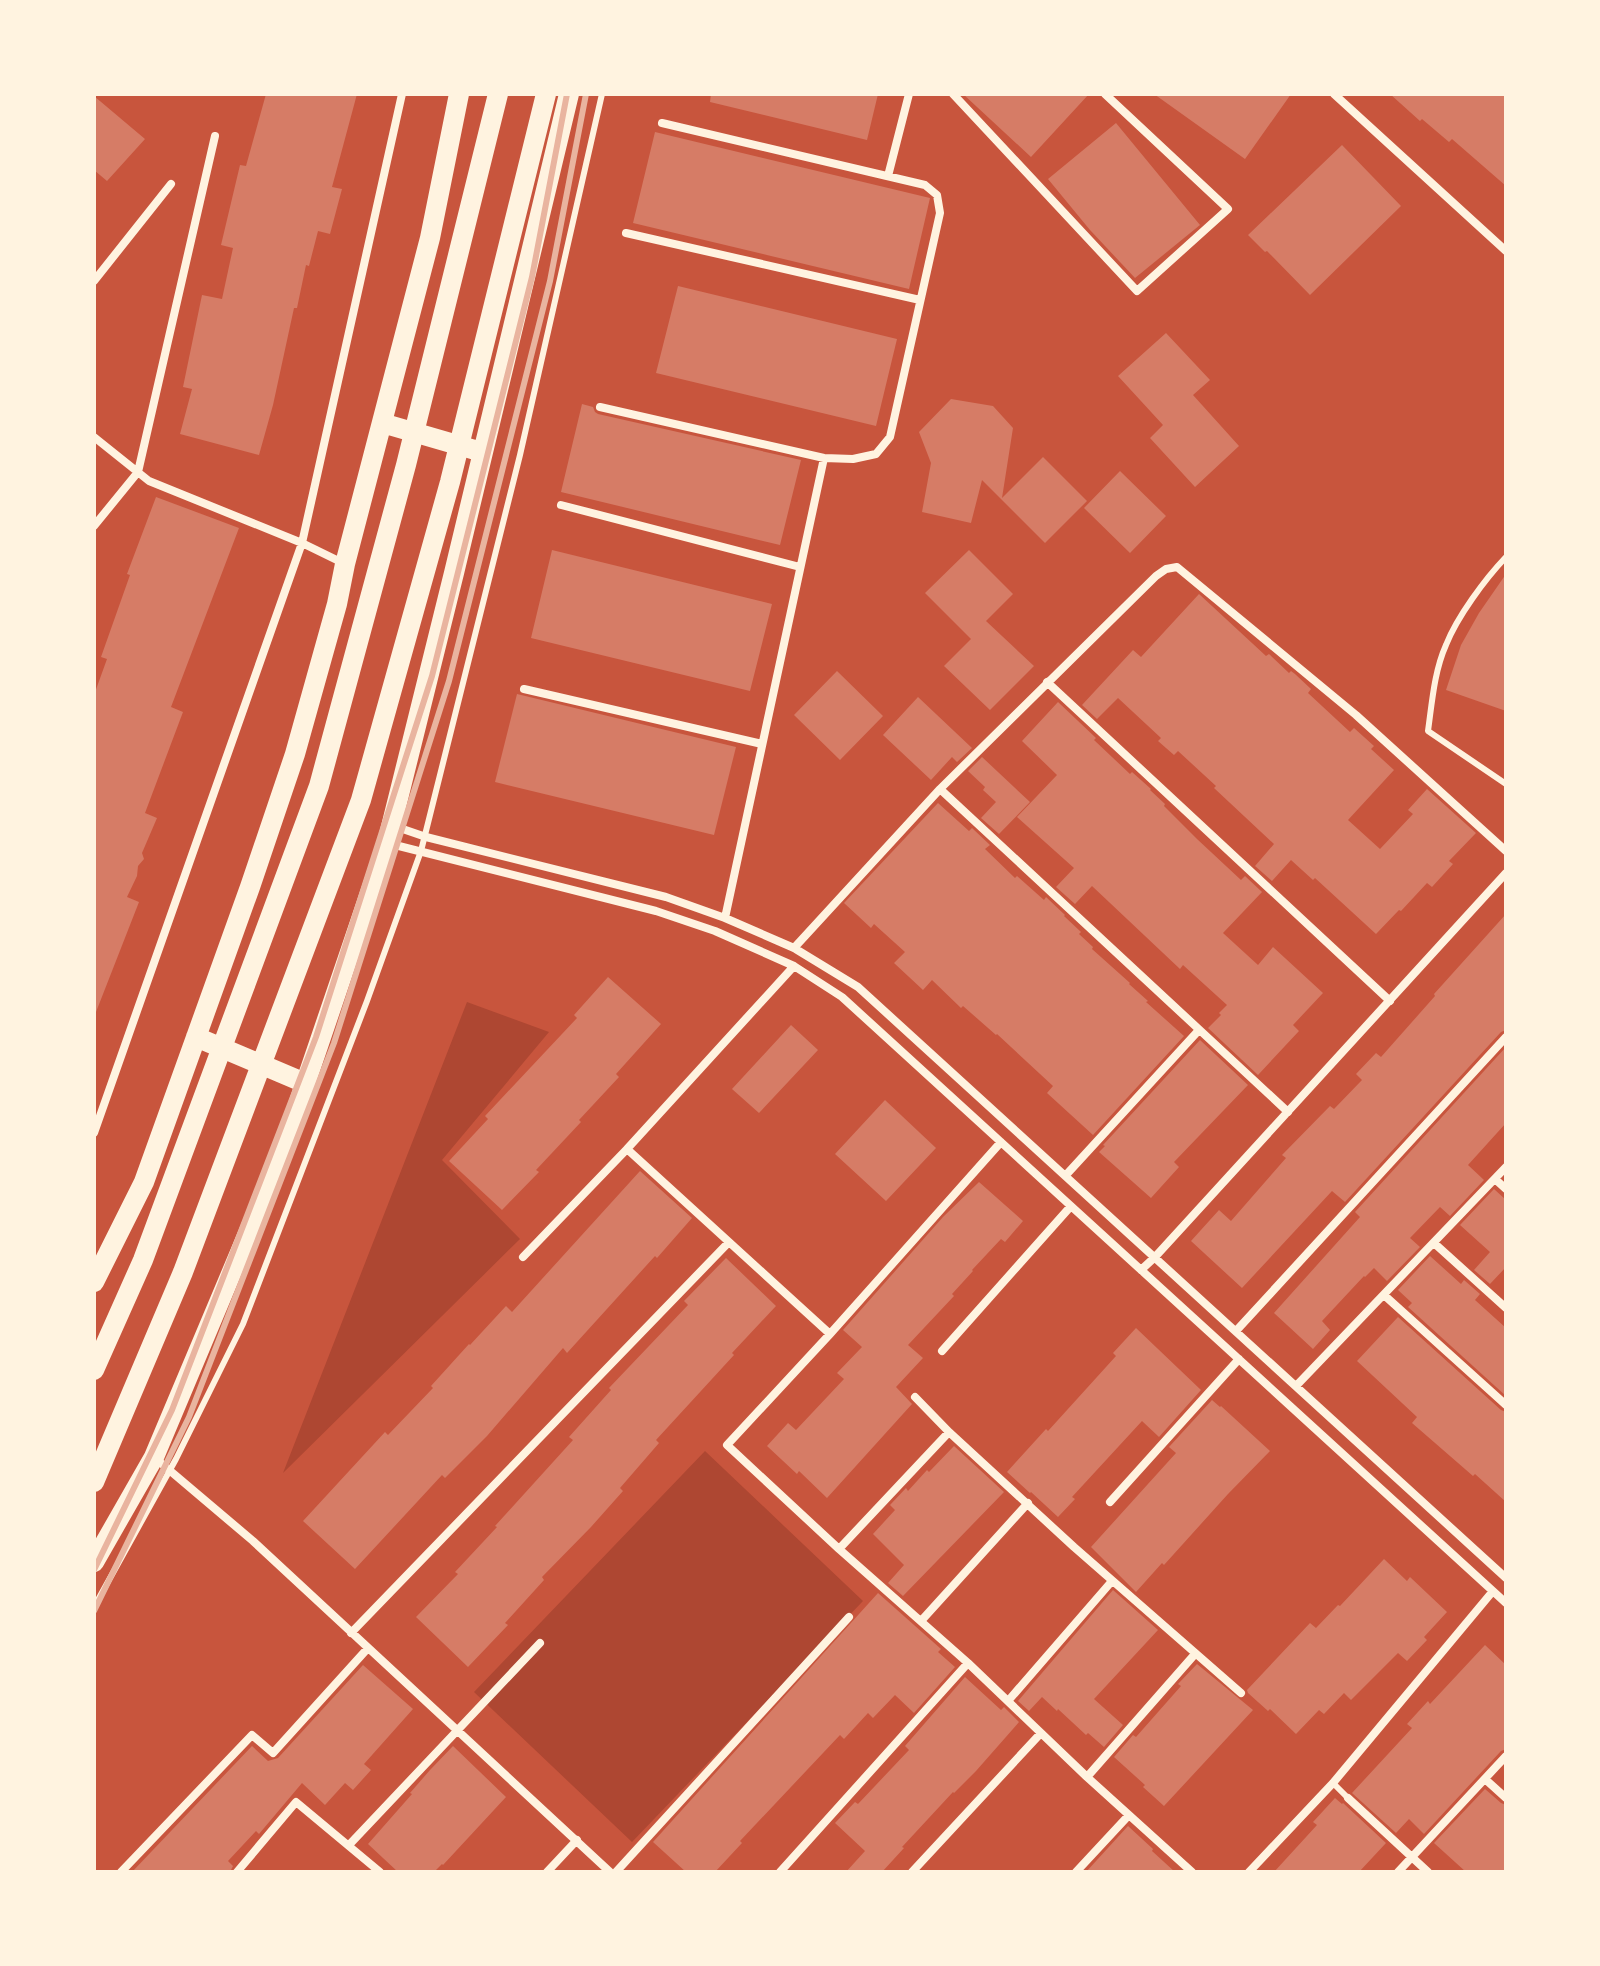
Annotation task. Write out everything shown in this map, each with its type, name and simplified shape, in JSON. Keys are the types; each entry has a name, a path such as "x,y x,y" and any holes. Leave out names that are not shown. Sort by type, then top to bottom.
{"main road":[{"path":"94,1282 144,1182 295,754 337,604 430,238 459,94"},
{"path":"94,1370 143,1260 319,786 406,465 498,94"},
{"path":"94,1482 183,1272 361,800 450,482 546,94"},
{"path":"94,1562 161,1464 281,1155 389,834 569,94"},
{"path":"382,423 483,452"},
{"path":"196,1037 305,1083"}],"street":[{"path":"94,1133 302,543 402,94"},
{"path":"888,176 909,94"},
{"path":"953,94 1137,291 1228,209 1105,94"},
{"path":"1334,94 1506,251"},
{"path":"600,407 824,458 853,459 876,454 890,437 940,213 937,195 925,185 662,123"},
{"path":"94,526 138,472 215,136"},
{"path":"94,281 171,184"},
{"path":"626,233 920,300"},
{"path":"94,437 149,481 302,543 345,564"},
{"path":"725,918 824,458"},
{"path":"561,505 800,567"},
{"path":"794,948 940,789 1047,682 1156,576 1166,569 1177,567 1356,715 1506,851"},
{"path":"1047,682 1390,1001"},
{"path":"524,689 762,744"},
{"path":"940,789 1288,1112"},
{"path":"389,834 426,837 666,897 794,948 858,987 1506,1578"},
{"path":"389,834 421,851 656,911 715,931 794,966 842,997 1506,1603"},
{"path":"1141,1270 1506,873"},
{"path":"523,1257 627,1149 794,966"},
{"path":"1066,1175 1199,1030"},
{"path":"1236,1331 1506,1037"},
{"path":"1001,1142 727,1445 968,1663 1192,1872"},
{"path":"627,1149 830,1334"},
{"path":"1296,1386 1506,1167"},
{"path":"1495,1179 1506,1189"},
{"path":"942,1351 1071,1206"},
{"path":"351,1633 729,1242"},
{"path":"1434,1243 1506,1308"},
{"path":"1384,1295 1506,1405"},
{"path":"1110,1502 1239,1359"},
{"path":"915,1397 1112,1581 1241,1693"},
{"path":"839,1549 949,1432"},
{"path":"161,1464 253,1541 613,1872 849,1617"},
{"path":"921,1621 1028,1503"},
{"path":"1008,1701 1112,1581"},
{"path":"1249,1872 1333,1783 1493,1591"},
{"path":"349,1845 540,1643"},
{"path":"121,1872 252,1735 273,1753 368,1648"},
{"path":"1087,1777 1195,1654"},
{"path":"780,1872 968,1663"},
{"path":"912,1872 1041,1733"},
{"path":"1398,1872 1506,1756"},
{"path":"1485,1779 1506,1798"},
{"path":"1348,1798 1428,1872"},
{"path":"237,1872 296,1802 380,1872"},
{"path":"1076,1872 1129,1815"},
{"path":"547,1872 577,1840"}],"lane":[{"path":"94,1607 161,1464 243,1324 426,837 516,470 602,94"},
{"path":"1506,557 1468,607 1446,644 1436,679 1428,731 1506,784"},
{"path":"1333,1783 1348,1798"}],"shaded area":[{"path":"467,1002 549,1032 442,1160 520,1239 283,1473"},
{"path":"705,1451 863,1601 632,1842 474,1692"}],"building":[{"path":"266,94 357,94 332,187 342,189 330,234 318,231 309,266 306,265 259,455 180,434 192,389 183,387 202,295 222,299 233,248 221,245 240,165 246,166"},
{"path":"711,94 878,94 867,140 710,102"},
{"path":"963,94 1089,94 1031,157"},
{"path":"1154,94 1291,94 1245,159"},
{"path":"1390,94 1506,94 1506,186 1452,139 1449,142 1422,119 1420,121"},
{"path":"94,96 145,139 107,181 94,170"},
{"path":"1116,123 1200,225 1135,278 1048,179"},
{"path":"655,132 930,198 909,289 633,223"},
{"path":"1342,145 1401,206 1310,295 1248,235"},
{"path":"678,286 897,339 876,426 656,373"},
{"path":"1166,333 1210,380 1193,395 1239,446 1195,487 1150,438 1163,425 1118,376"},
{"path":"951,399 993,406 1013,428 1002,498 1043,457 1087,501 1045,543 982,480 971,523 922,512 931,463 919,432"},
{"path":"582,404 593,407 598,414 801,460 780,545 561,492"},
{"path":"1120,471 1166,516 1130,553 1084,508"},
{"path":"156,497 239,528 171,707 183,712 145,813 157,818 142,853 144,859 138,866 137,876 127,897 139,902 94,1012 94,695 107,659 101,657"},
{"path":"552,550 772,604 750,691 531,638"},
{"path":"969,550 1013,594 986,621 1034,666 990,710 944,666 971,639 925,593"},
{"path":"1506,574 1506,711 1446,690 1461,645"},
{"path":"1199,594 1266,656 1269,654 1289,673 1295,674 1311,689 1308,693 1350,732 1354,728 1394,770 1348,820 1380,849 1413,814 1408,810 1427,789 1476,833 1449,861 1453,864 1432,887 1427,883 1376,934 1291,860 1272,881 1255,866 1274,844 1178,751 1174,755 1158,741 1161,738 1118,698 1097,719 1082,705 1133,650 1141,657"},
{"path":"837,671 883,716 840,760 794,715"},
{"path":"517,694 736,747 714,835 495,782"},
{"path":"918,697 972,748 957,762 952,757 931,780 883,735"},
{"path":"1058,702 1130,774 1132,772 1151,789 1164,806 1241,880 1245,876 1262,892 1223,933 1258,965 1273,947 1323,993 1293,1025 1299,1031 1258,1075 1208,1028 1227,1005 1183,965 1180,969 1092,886 1075,904 1056,887 1074,868 1017,817 1057,775 1022,741"},
{"path":"982,757 1030,802 999,834 981,818 996,802 968,771"},
{"path":"938,803 990,845 985,849 1015,878 1017,876 1044,900 1046,897 1081,932 1079,934 1092,949 1184,1036 1093,1135 1047,1093 1053,1086 997,1034 963,1006 961,1008 932,980 923,990 894,963 905,952 874,924 871,928 844,903"},
{"path":"1506,914 1506,1030 1345,1202 1332,1191 1242,1288 1191,1241 1219,1210 1231,1221 1286,1158 1282,1155 1330,1106 1334,1109 1362,1080 1356,1074 1376,1053 1381,1057"},
{"path":"608,977 661,1024 616,1074 619,1077 579,1120 581,1122 536,1170 539,1172 502,1210 449,1161 488,1119 485,1116 577,1018 574,1015"},
{"path":"791,1025 818,1050 759,1113 732,1089"},
{"path":"1200,1040 1248,1085 1174,1162 1179,1167 1151,1198 1099,1152"},
{"path":"1506,1047 1506,1123 1468,1165 1484,1180 1450,1216 1440,1207 1410,1238 1420,1247 1387,1281 1374,1268 1364,1276 1322,1321 1330,1330 1313,1349 1274,1313 1360,1217 1355,1212"},
{"path":"885,1100 936,1148 886,1201 835,1154"},
{"path":"640,1171 692,1218 567,1353 563,1348 487,1436 445,1478 442,1475 355,1569 303,1521 385,1432 388,1435 433,1388 431,1386 506,1306 512,1312"},
{"path":"979,1182 1023,1221 1005,1242 1001,1239 972,1270 952,1294 954,1296 908,1345 923,1358 896,1387 912,1404 827,1498 767,1446 788,1423 796,1430 844,1379 837,1373 862,1347 843,1330 943,1217"},
{"path":"1494,1189 1506,1200 1506,1267 1490,1284 1474,1270 1490,1252 1460,1225"},
{"path":"1430,1256 1461,1284 1464,1280 1480,1294 1475,1300 1506,1328 1506,1396 1408,1307 1412,1303 1398,1290"},
{"path":"726,1258 776,1306 656,1440 659,1443 620,1488 623,1491 542,1577 544,1580 505,1623 508,1625 468,1667 416,1617 458,1574 455,1572 573,1440 569,1437 611,1390 609,1388 688,1305 684,1301"},
{"path":"1398,1317 1506,1412 1506,1502 1412,1423 1417,1417 1357,1361"},
{"path":"1136,1328 1201,1390 1159,1437 1142,1421 1072,1497 1075,1499 1058,1517 1007,1472 1116,1356 1113,1353"},
{"path":"1212,1400 1270,1451 1136,1592 1091,1547 1176,1453 1169,1447"},
{"path":"954,1446 1004,1492 903,1596 888,1583 904,1565 873,1534 895,1510 890,1505"},
{"path":"1384,1559 1407,1581 1410,1577 1447,1612 1407,1661 1398,1653 1351,1700 1344,1693 1324,1714 1319,1710 1296,1734 1247,1690 1310,1623 1316,1628"},
{"path":"1113,1590 1158,1630 1094,1699 1123,1725 1104,1747 1042,1697 1029,1711 1018,1701"},
{"path":"878,1593 941,1649 938,1652 955,1667 914,1713 895,1695 873,1718 868,1713 844,1739 840,1735 740,1841 742,1843 715,1872 686,1872 653,1842"},
{"path":"1485,1645 1506,1665 1506,1749 1424,1834 1409,1819 1396,1833 1352,1793 1412,1728 1407,1724"},
{"path":"1197,1664 1253,1710 1164,1806 1114,1757 1133,1735 1136,1737"},
{"path":"363,1665 413,1709 364,1764 371,1770 353,1790 345,1783 325,1805 302,1783 259,1834 256,1831 228,1861 233,1866 230,1872 132,1872 252,1746 268,1761 278,1758"},
{"path":"965,1677 1019,1722 882,1872 846,1872 865,1851 835,1823 855,1802 858,1804 909,1750 905,1746"},
{"path":"453,1746 506,1797 434,1872 398,1872 368,1844"},
{"path":"1485,1789 1506,1805 1506,1872 1466,1872 1434,1843"},
{"path":"1335,1798 1386,1843 1359,1872 1274,1872 1317,1825 1313,1822"},
{"path":"1128,1826 1152,1851 1175,1872 1086,1872"}],"railway":[{"path":"94,1570 172,1410 316,1037 432,676 532,277 567,94"},
{"path":"94,1611 189,1417 334,1043 449,681 550,281 586,94"}]}
